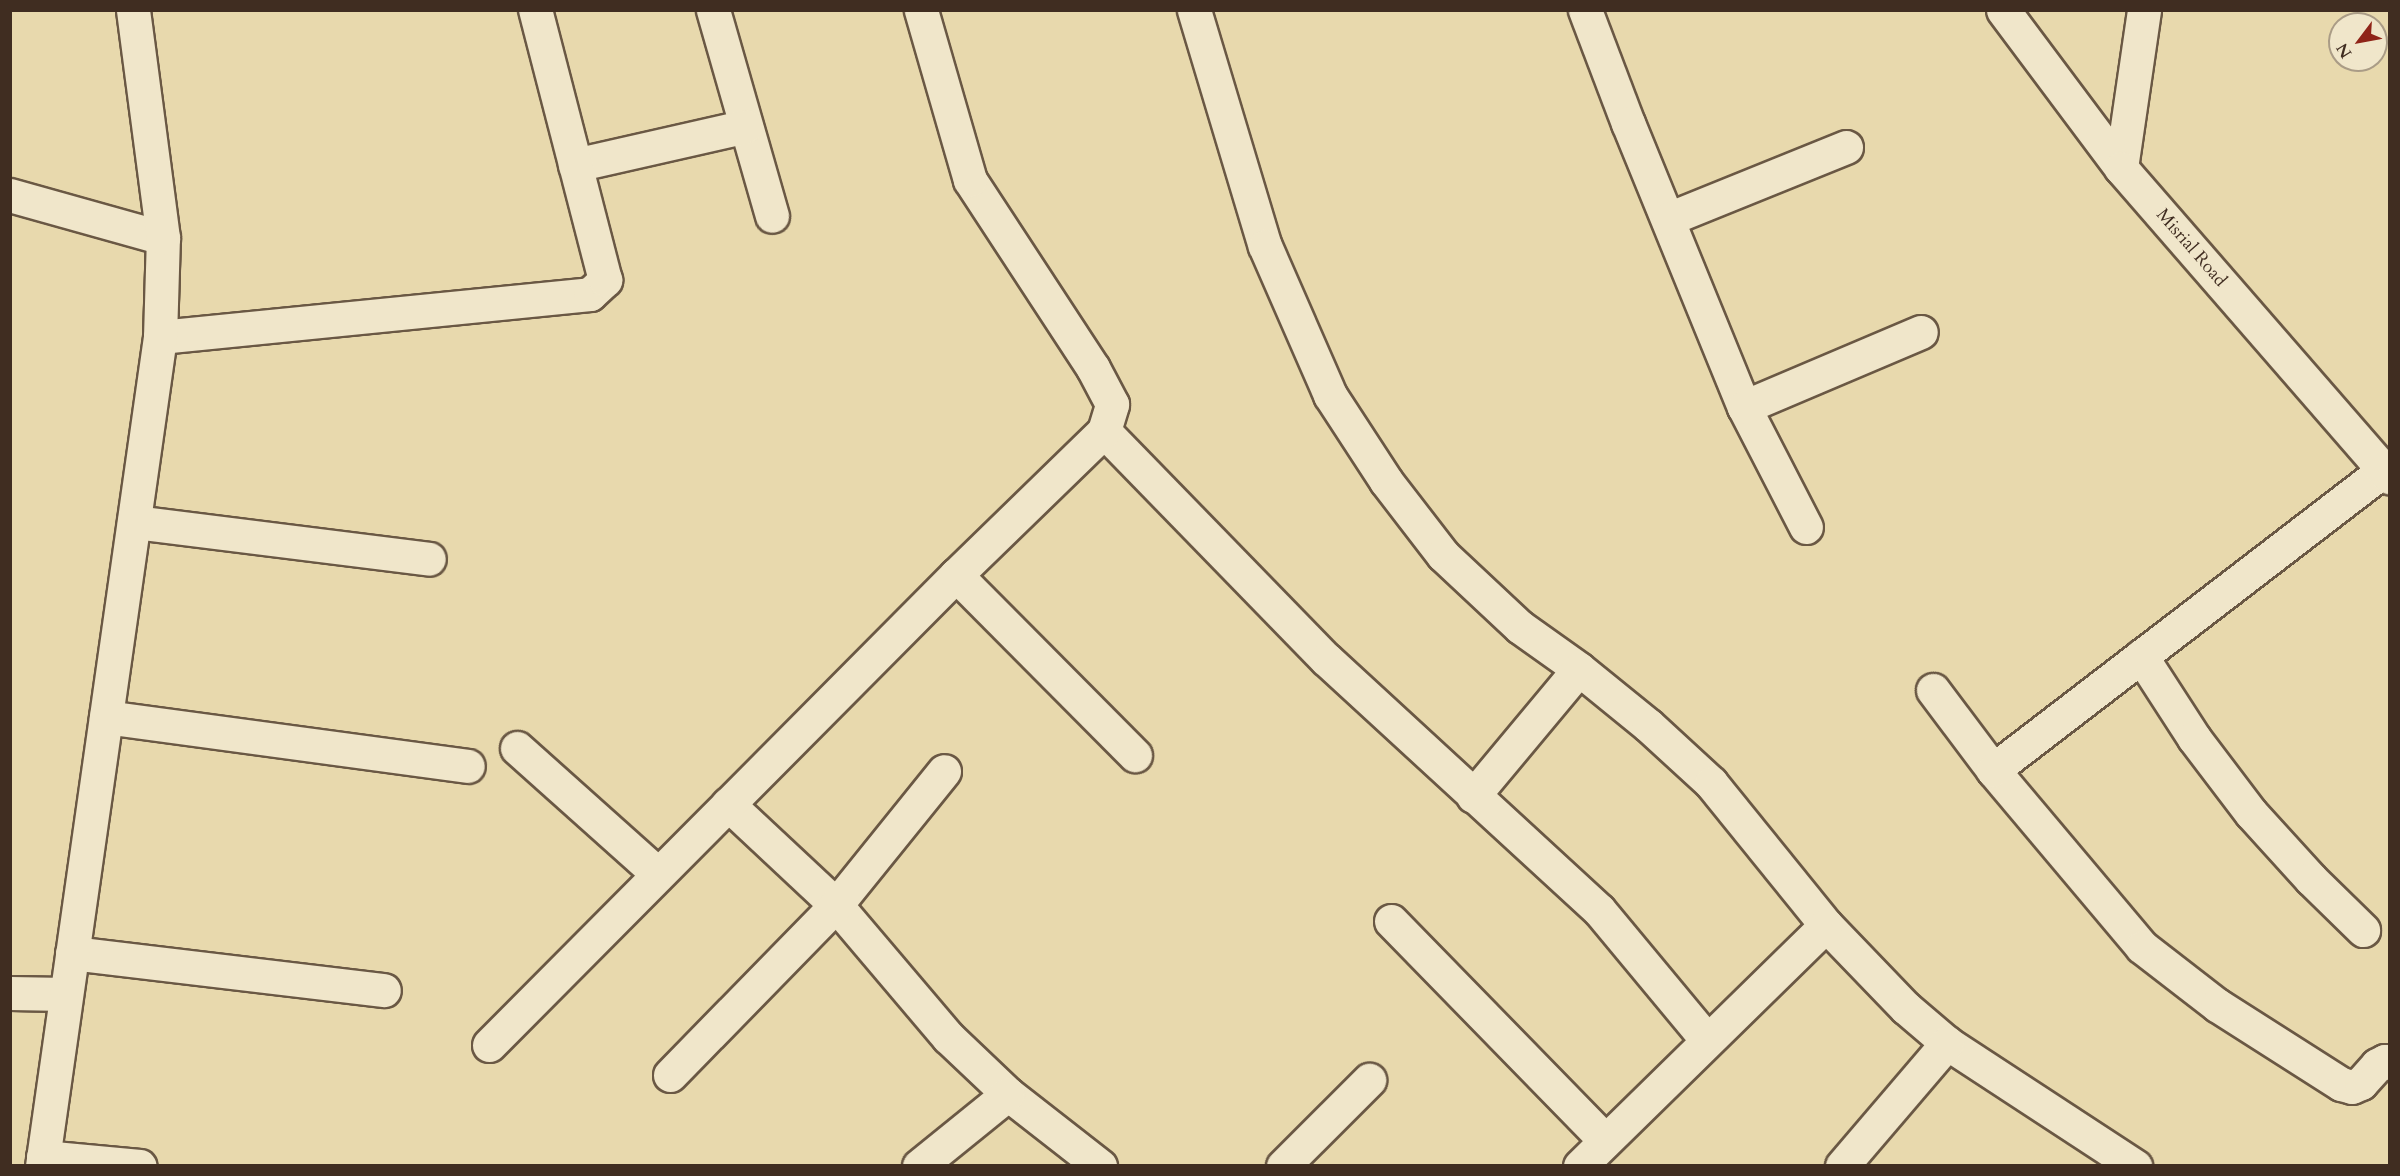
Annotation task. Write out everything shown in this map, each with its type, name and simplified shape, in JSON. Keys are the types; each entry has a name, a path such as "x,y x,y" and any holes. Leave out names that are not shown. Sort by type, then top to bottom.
{"street":[{"path":"133,10 163,238 160,337 42,1161 140,1166"},
{"path":"160,337 590,294 605,280 535,10"},
{"path":"713,10 772,216"},
{"path":"489,1045 956,575 1104,431 1112,404 1093,368 970,180 921,10"},
{"path":"1194,10 1265,246 1330,395 1386,481 1443,555 1520,627 1579,669 1648,725 1711,783 1826,925 1906,1008 1947,1043 2135,1166"},
{"name":"Misrial Road","path":"2003,10 2121,168 2387,474"},
{"path":"2121,168 2144,10"},
{"path":"1594,13 1668,219 1744,407 1806,527"},
{"path":"575,165 746,126"},
{"path":"1668,219 1846,147"},
{"path":"10,195 163,238"},
{"path":"1744,407 1921,332"},
{"path":"1104,431 1326,659 1599,909 1706,1039"},
{"path":"1993,770 2141,656 2387,474"},
{"path":"134,522 429,559"},
{"path":"956,575 1136,755"},
{"path":"2141,656 2194,738 2251,813 2311,879 2363,930"},
{"path":"1473,796 1579,669"},
{"path":"1933,690 1993,770 2142,947 2217,1005 2341,1084 2352,1087 2361,1083 2377,1065 2385,1061 2390,1063"},
{"path":"106,717 468,766"},
{"path":"517,748 658,874"},
{"path":"670,1075 836,905 944,771"},
{"path":"728,804 836,905 948,1037 1008,1094 1100,1166"},
{"path":"1390,921 1605,1140"},
{"path":"1580,1166 1706,1039 1826,925"},
{"path":"72,953 384,990"},
{"path":"10,993 66,994"},
{"path":"1842,1166 1947,1043"},
{"path":"1283,1166 1369,1080"},
{"path":"919,1166 1008,1094"}]}
